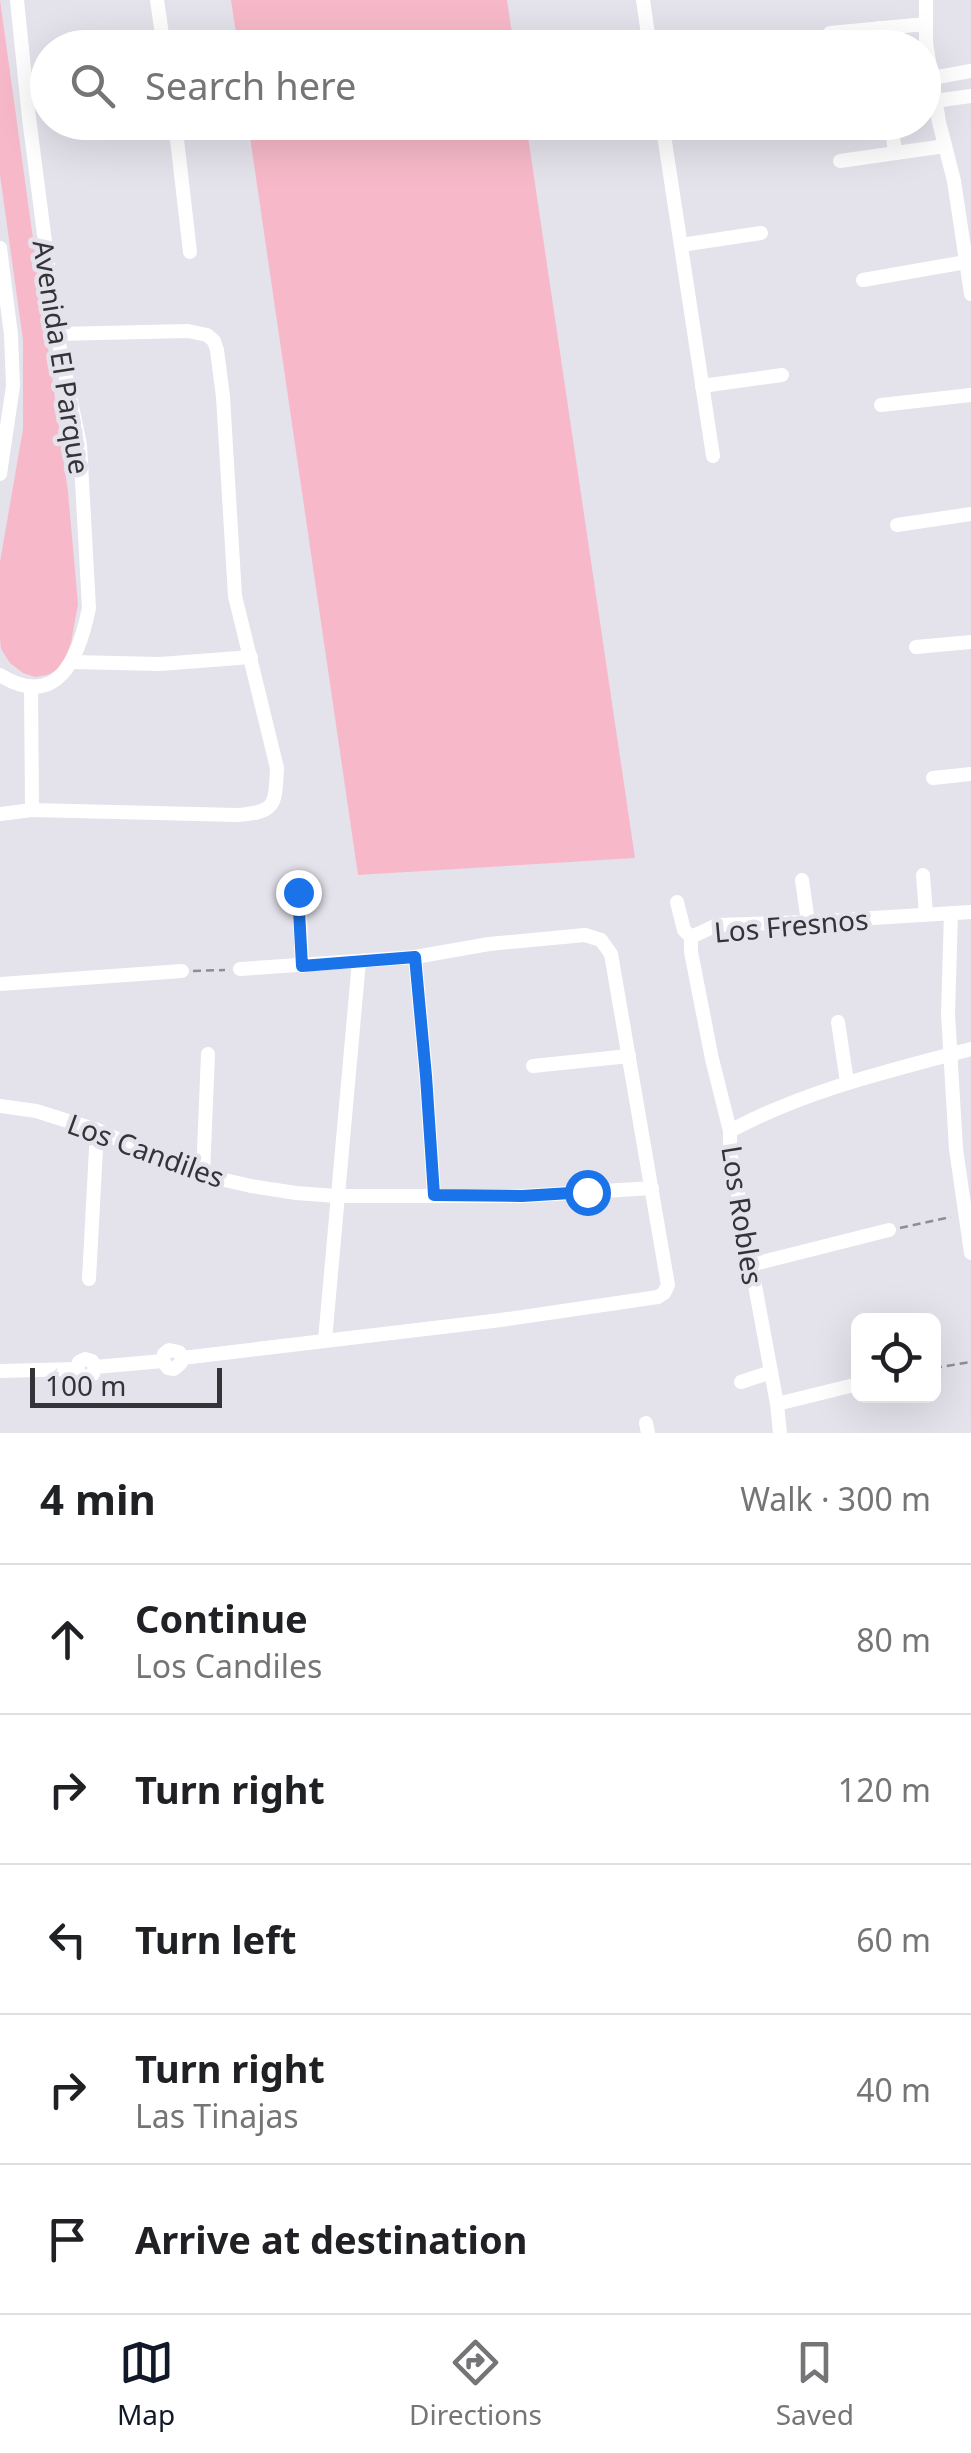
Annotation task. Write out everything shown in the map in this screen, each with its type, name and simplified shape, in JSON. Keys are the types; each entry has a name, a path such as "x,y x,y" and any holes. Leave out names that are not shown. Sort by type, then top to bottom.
{"street":[{"name":"Avenida El Parque","path":"17,0 30,126"},
{"path":"157,0 161,30"},
{"path":"643,0 647,30"},
{"path":"926,0 927,30"},
{"path":"859,30 926,24"},
{"path":"941,77 971,72"},
{"path":"941,100 971,96"},
{"path":"941,128 971,294"},
{"name":"Avenida El Parque","path":"32,140 56,334 80,445 89,608 72,662"},
{"path":"177,140 190,252"},
{"path":"665,140 713,456"},
{"path":"894,140 896,153"},
{"path":"840,160 945,146"},
{"path":"680,245 761,233"},
{"name":"Avenida El Parque","path":"0,248 5,336 13,386 0,474"},
{"path":"864,280 966,262"},
{"path":"0,814 32,810 238,815 266,810 272,803 277,768 234,596 223,397 214,341 200,332 56,334"},
{"path":"702,386 782,375"},
{"path":"882,405 971,395"},
{"path":"897,525 971,514"},
{"path":"916,646 971,642"},
{"path":"0,676 16,686 48,686 72,662 160,664 251,656"},
{"path":"31,687 32,810"},
{"path":"932,778 971,774"},
{"path":"924,875 926,914"},
{"path":"802,880 808,922"},
{"path":"298,892 302,966"},
{"path":"678,902 684,930 690,937"},
{"name":"Los Fresnos","path":"730,1130 712,1059 690,937 717,925 971,912"},
{"path":"951,913 950,1054 956,1149 971,1254"},
{"path":"0,1371 77,1368 85,1359 95,1367 163,1361 170,1350 179,1352 182,1358 484,1322 658,1297 666,1290 668,1280 611,954 606,944 584,935 488,944 415,957 240,969"},
{"path":"415,957 434,1195"},
{"path":"324,1340 358,961"},
{"path":"0,984 182,971"},
{"path":"838,1022 847,1082"},
{"name":"Los Robles","path":"780,1433 730,1151 730,1130 847,1082 971,1049"},
{"path":"203,1175 208,1054"},
{"path":"533,1066 629,1056"},
{"name":"Los Candiles","path":"0,1106 36,1111 97,1130 203,1175 251,1186 336,1196 522,1196 652,1188"},
{"path":"88,1279 97,1130"},
{"path":"750,1265 889,1230"},
{"path":"741,1382 771,1372"},
{"path":"777,1404 851,1386"}],"path":[{"path":"182,971 240,969"},
{"path":"889,1230 966,1214"},
{"path":"941,1367 971,1362"}],"shaded area":[{"path":"0,0 68,492 78,604 65,658 57,670 35,677 10,663 1,649 0,638 0,562 23,429 23,340 0,175"},
{"path":"231,0 507,0 511,30 235,30"},
{"path":"250,140 529,140 635,858 358,875"}],"route":[{"path":"298,892 302,966 415,957 434,1195 587,1192"}]}
